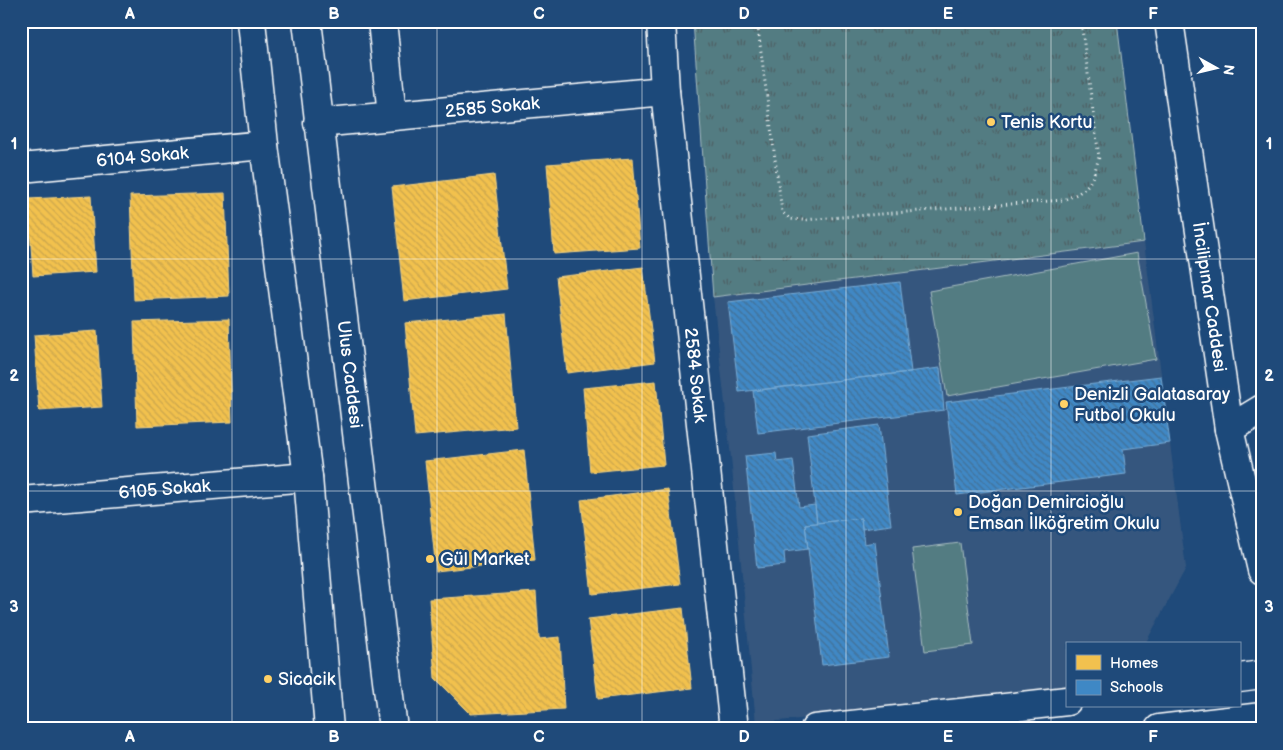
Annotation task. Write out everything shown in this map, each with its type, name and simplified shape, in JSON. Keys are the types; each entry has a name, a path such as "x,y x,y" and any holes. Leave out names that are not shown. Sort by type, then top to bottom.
{"main road":[{"path":"251,21 264,145 308,477 329,729"},
{"name":"Ulus Caddesi","path":"307,21 393,729"},
{"path":"382,21 392,116"},
{"name":"2584 Sokak","path":"661,21 665,91 734,729"},
{"name":"İncilipınar Caddesi","path":"1169,21 1229,429 1262,570"},
{"name":"2585 Sokak","path":"318,123 665,91"},
{"name":"6104 Sokak","path":"21,168 264,145"},
{"path":"1229,429 1262,410"},
{"name":"6105 Sokak","path":"21,501 308,477"},
{"path":"1240,678 1262,675"},
{"path":"815,729 1066,701"},
{"path":"1159,729 1262,717"}],"path":[{"path":"757,21 782,212 790,219 803,220 1062,200 1079,194 1092,178 1099,157 1081,21"}],"shaded area":[{"name":"Doğan Demircioğlu Emsan İlköğretim Okulu","path":"1144,242 1186,568 1146,642 1066,642 1066,694 756,723 731,457 713,297"}],"green space":[{"path":"693,21 1117,21 1144,242 713,297"},
{"path":"1137,253 1156,359 947,396 929,291"},
{"path":"960,543 973,645 925,651 912,549"}],"building: Homes":[{"path":"633,158 640,248 554,254 547,164"},
{"path":"494,175 507,289 404,301 392,187"},
{"path":"225,193 229,296 134,300 130,196"},
{"path":"91,196 96,272 33,276 28,199"},
{"path":"643,267 655,362 567,373 556,277"},
{"path":"506,314 516,427 415,436 405,323"},
{"path":"229,319 232,422 137,426 134,322"},
{"path":"97,331 102,407 39,411 34,335"},
{"path":"656,381 664,465 590,472 583,388"},
{"path":"524,450 535,560 436,571 425,461"},
{"path":"668,489 680,584 592,594 581,500"},
{"path":"536,592 539,639 560,637 564,709 471,714 435,678 429,599"},
{"path":"683,608 692,688 598,699 588,619"}],"building: Schools":[{"path":"900,282 911,372 739,392 728,302"},
{"path":"940,368 944,410 758,433 753,391"},
{"name":"Doğan Demircioğlu Emsan İlköğretim Okulu","path":"1161,376 1170,443 1123,449 1126,474 957,495 946,402"},
{"path":"879,425 891,525 862,529 861,518 817,523 807,434"},
{"path":"776,453 777,462 793,460 799,507 815,505 817,523 805,524 808,549 784,552 785,565 757,568 745,456"},
{"path":"861,518 864,544 875,542 889,657 822,665 805,524"}],"place":[{"name":"Tenis Kortu","path":"991,122"},
{"name":"Denizli Galatasaray Futbol Okulu","path":"1064,404"},
{"name":"Doğan Demircioğlu Emsan İlköğretim Okulu","path":"958,512"},
{"name":"Gül Market","path":"430,559"},
{"name":"Sicacik","path":"268,679"}]}
